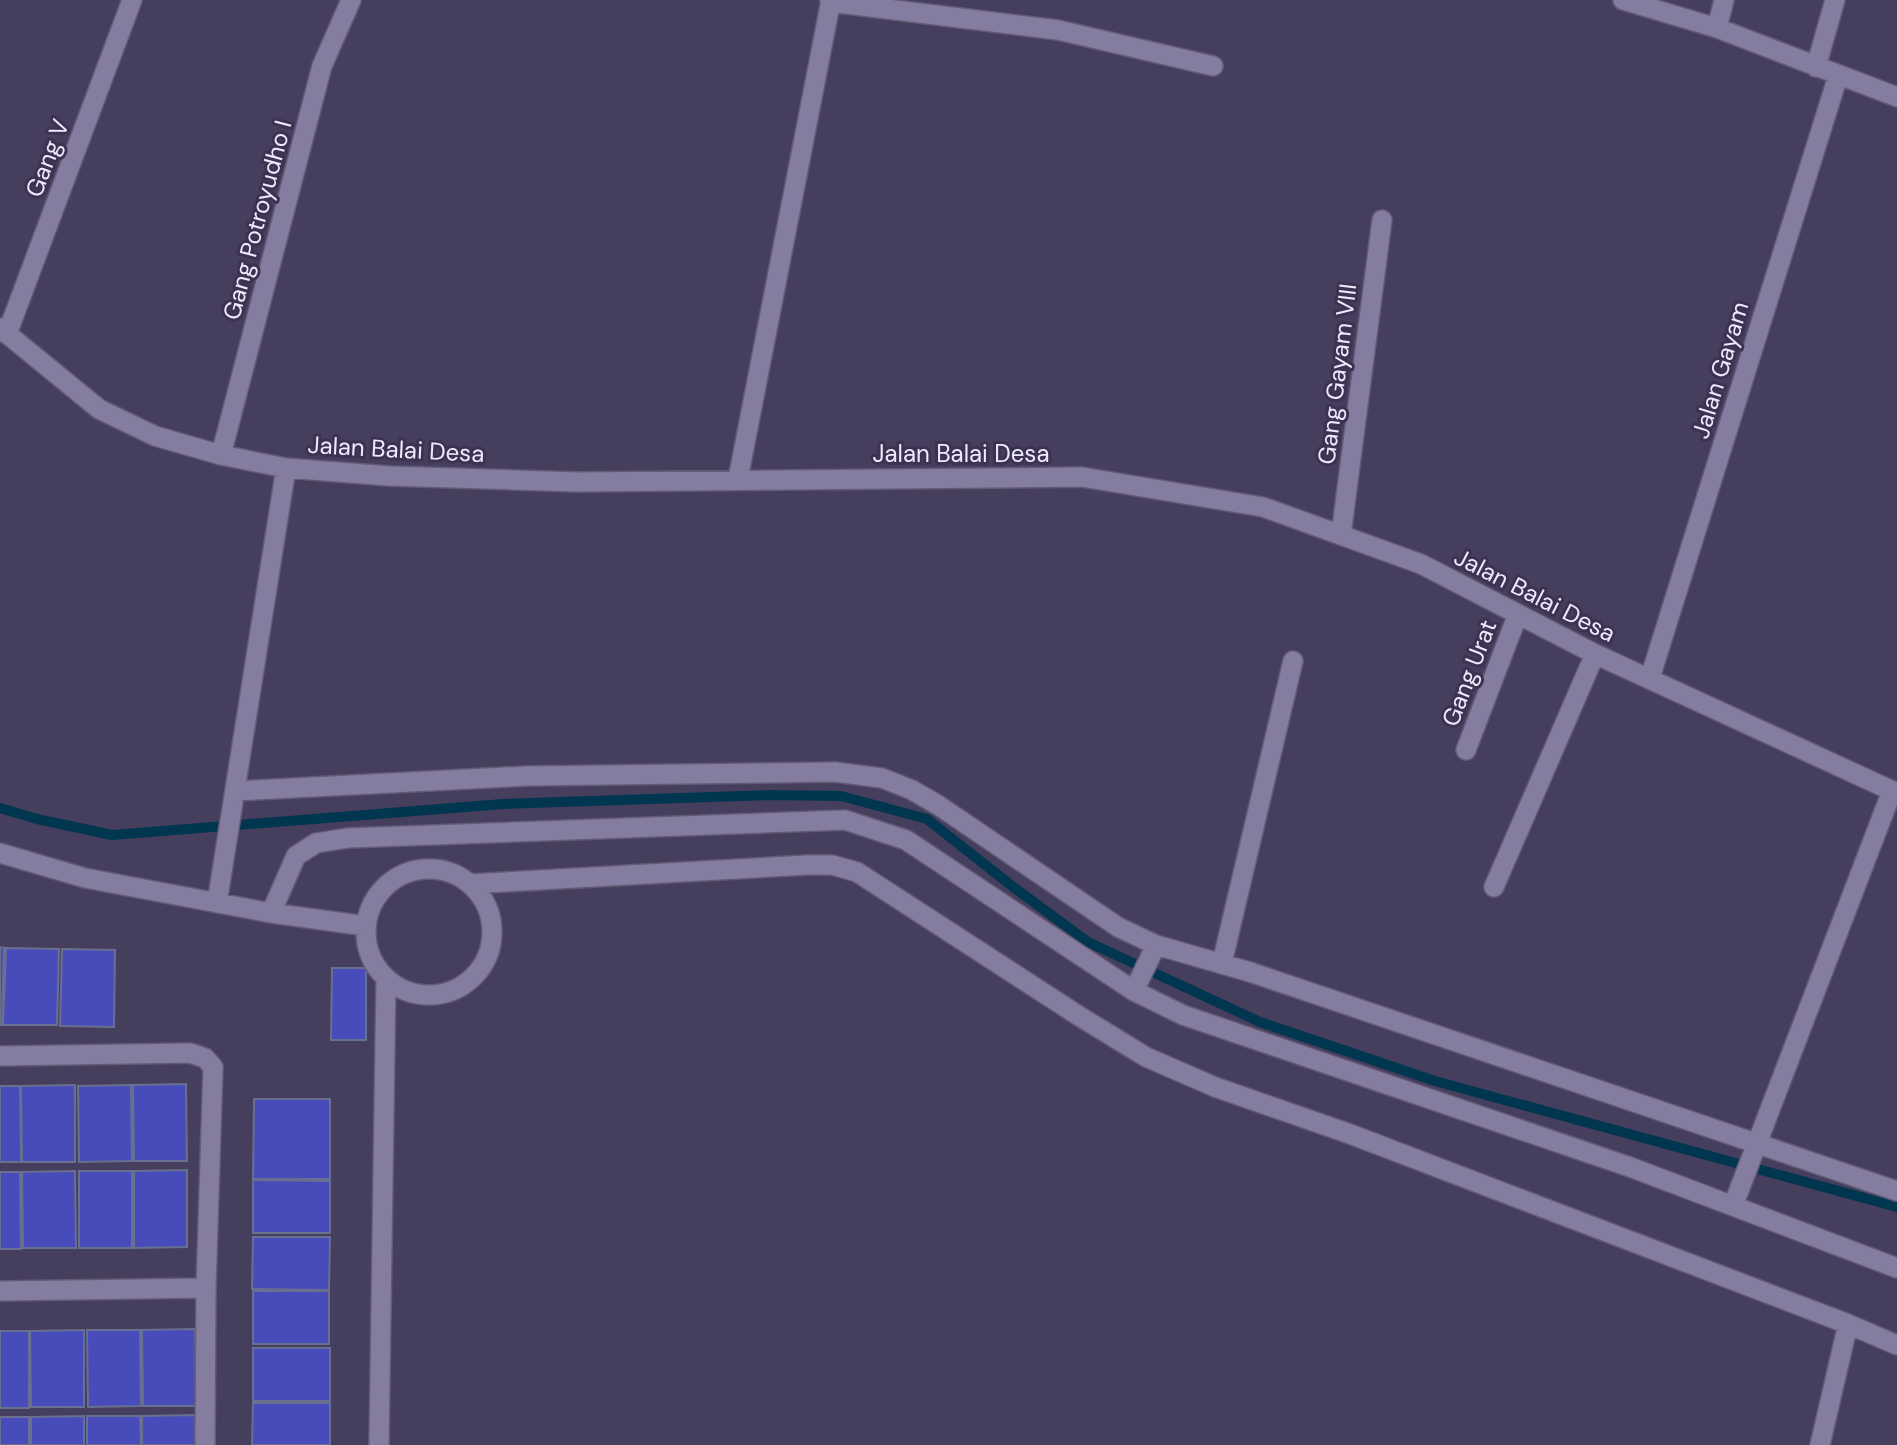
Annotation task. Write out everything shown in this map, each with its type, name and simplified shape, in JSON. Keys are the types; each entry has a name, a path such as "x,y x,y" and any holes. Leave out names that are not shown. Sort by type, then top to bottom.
{"street":[{"name":"Gang V","path":"4,331 132,0"},
{"name":"Gang Potroyudho I","path":"221,456 323,66 351,0"},
{"path":"1624,0 1717,28 1897,97"},
{"path":"1717,28 1724,0"},
{"path":"1816,67 1835,0"},
{"path":"738,479 830,1 1058,30 1213,66"},
{"name":"Jalan Gayam","path":"1650,678 1838,76"},
{"name":"Gang Gayam VIII","path":"1341,536 1382,220"},
{"name":"Jalan Balai Desa","path":"4,331 99,409 155,436 221,456 286,468 389,476 578,482 1082,477 1263,507 1420,564 1595,653 1895,792"},
{"path":"217,903 286,468"},
{"name":"Gang Urat","path":"1466,750 1518,614"},
{"path":"1494,887 1595,653"},
{"path":"1222,963 1293,661"},
{"path":"234,799 527,776 835,772 882,778 912,790 938,805 1154,949 1222,963 1754,1153 1897,1191"},
{"path":"1735,1198 1895,792"},
{"path":"271,913 296,856 316,843 348,838 845,820 906,840 1136,986 1163,1006 1212,1026 1616,1163 1735,1198 1897,1268"},
{"path":"0,853 85,878 271,913 366,926"},
{"path":"470,884 807,865 832,865 857,872 1146,1057 1215,1087 1350,1134 1849,1324 1897,1345"},
{"path":"422,869 439,870 470,884 482,898 490,914 492,932 489,950 482,967 476,973 454,989 436,994 418,994 401,988 386,978 373,963 366,945 366,926 370,909 378,894 390,882 405,873 422,869"},
{"path":"1136,986 1154,949"},
{"path":"379,1445 386,978"},
{"path":"0,1056 190,1053 205,1058 213,1068 206,1288 205,1445"},
{"path":"0,1291 206,1288"},
{"path":"1820,1445 1849,1324"}],"building":[{"path":"0,947 4,948 2,1025 0,1025"},
{"path":"6,948 59,949 57,1025 3,1025"},
{"path":"62,949 115,950 114,1027 60,1026"},
{"path":"332,968 366,968 366,1040 331,1040"},
{"path":"186,1084 187,1161 134,1161 133,1085"},
{"path":"75,1085 75,1162 22,1162 21,1086"},
{"path":"131,1085 132,1161 79,1162 78,1086"},
{"path":"0,1086 20,1086 21,1162 0,1162"},
{"path":"254,1099 330,1099 330,1179 253,1179"},
{"path":"187,1170 187,1247 134,1248 134,1171"},
{"path":"75,1171 76,1248 23,1248 22,1172"},
{"path":"79,1171 132,1171 132,1248 79,1248"},
{"path":"0,1172 20,1172 21,1249 0,1249"},
{"path":"253,1180 330,1181 330,1233 253,1233"},
{"path":"253,1237 330,1237 329,1290 252,1289"},
{"path":"253,1291 329,1291 329,1344 253,1344"},
{"path":"195,1329 196,1406 143,1406 142,1330"},
{"path":"84,1330 84,1407 31,1407 30,1331"},
{"path":"87,1330 140,1330 141,1406 88,1407"},
{"path":"0,1331 29,1331 29,1408 0,1408"},
{"path":"253,1348 330,1348 330,1401 253,1401"},
{"path":"253,1403 330,1403 330,1445 252,1445"},
{"path":"195,1415 195,1445 142,1445 142,1416"},
{"path":"84,1416 84,1445 31,1445 31,1417"},
{"path":"87,1416 140,1416 141,1445 87,1445"},
{"path":"0,1417 29,1417 29,1445 0,1445"}],"waterway":[{"path":"0,808 112,835 503,804 768,795 841,796 927,819 1088,942 1260,1022 1435,1081 1897,1207"}]}
